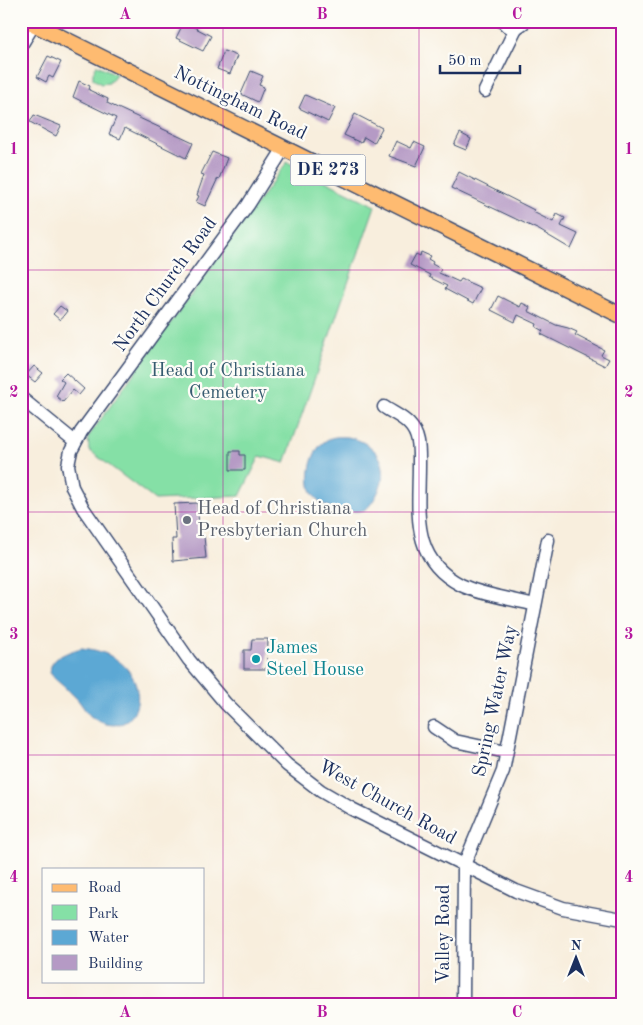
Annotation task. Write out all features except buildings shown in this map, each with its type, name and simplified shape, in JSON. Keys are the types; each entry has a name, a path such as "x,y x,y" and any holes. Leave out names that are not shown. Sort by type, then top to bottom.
{"main road":[{"name":"Nottingham Road","path":"31,23 622,316"}],"street":[{"path":"502,21 507,26 521,25"},
{"path":"21,45 31,23"},
{"path":"485,90 521,25"},
{"name":"North Church Road","path":"74,442 253,198 284,148"},
{"path":"21,398 74,442"},
{"path":"384,407 409,424 419,442 419,524 423,546 430,560 446,576 463,586 535,605"},
{"name":"West Church Road","path":"74,442 68,466 70,480 76,495 166,629 226,704 287,765 321,791 366,816 539,901 622,919"},
{"name":"Spring Water Way","path":"464,865 498,787 548,540"},
{"path":"434,726 455,741 506,752"},
{"name":"Valley Road","path":"463,1004 462,905 464,865"}],"green space":[{"path":"97,65 116,74 109,83 101,84 93,79 93,72"},
{"name":"Head of Christiana Cemetery","path":"287,162 375,206 285,463 260,456 240,496 155,500 89,450 88,437"}],"water":[{"path":"348,437 368,445 380,458 383,466 381,485 376,496 368,508 360,511 348,511 329,507 318,500 311,490 311,464 318,449 331,438"},
{"path":"81,648 107,654 125,667 135,682 138,698 134,712 125,722 111,725 93,718 75,696 50,673 56,659"}],"place":[{"name":"Head of Christiana Presbyterian Church","path":"187,520"},
{"name":"James Steel House","path":"256,659"}]}
